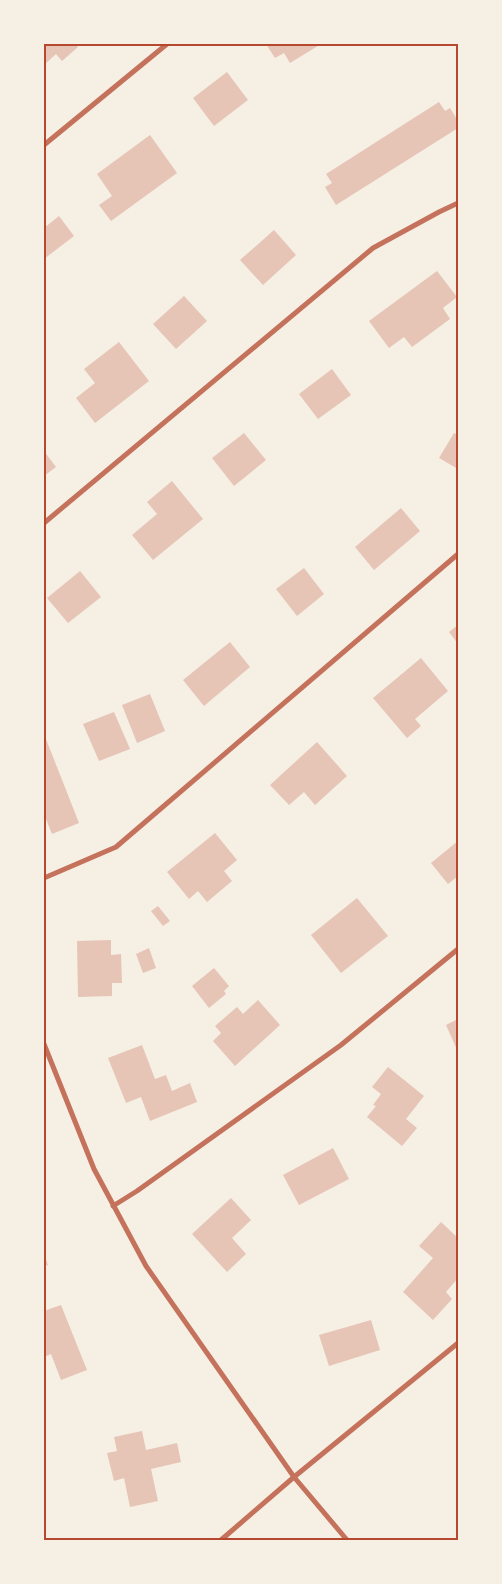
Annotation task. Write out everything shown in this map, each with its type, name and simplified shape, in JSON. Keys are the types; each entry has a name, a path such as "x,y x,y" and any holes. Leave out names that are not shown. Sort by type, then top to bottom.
{"street":[{"path":"44,145 167,44"},
{"path":"44,523 373,248 458,203"},
{"path":"44,878 116,847 458,554"},
{"path":"113,1206 137,1192 341,1045 458,949"},
{"path":"44,1044 94,1169 146,1266 294,1476 347,1540"},
{"path":"221,1540 294,1476 458,1343"}],"building":[{"path":"44,44 75,44 78,47 62,61 56,54 44,65"},
{"path":"266,44 321,44 290,63 284,53 275,58"},
{"path":"227,72 248,100 214,126 193,98"},
{"path":"439,102 445,111 450,108 458,121 458,128 336,205 325,187 332,183 326,174"},
{"path":"150,135 177,173 111,221 99,205 112,196 97,174"},
{"path":"59,216 74,236 44,259 44,228"},
{"path":"274,230 296,255 263,285 240,260"},
{"path":"437,271 457,297 443,308 450,319 412,347 404,337 389,348 369,321"},
{"path":"184,296 207,321 176,349 153,324"},
{"path":"119,342 149,381 95,423 76,398 95,383 84,369"},
{"path":"332,369 351,395 318,419 299,394"},
{"path":"244,433 266,460 234,486 212,458"},
{"path":"454,433 458,435 458,469 439,458"},
{"path":"44,451 56,467 44,476"},
{"path":"172,481 203,519 153,560 132,535 157,514 147,502"},
{"path":"401,508 420,531 374,570 355,547"},
{"path":"304,568 324,594 297,616 276,589"},
{"path":"80,571 101,597 68,623 47,598"},
{"path":"458,625 458,644 449,632"},
{"path":"230,642 250,667 204,706 183,680"},
{"path":"421,658 448,691 415,719 421,726 407,738 373,698"},
{"path":"150,694 165,731 137,743 122,705"},
{"path":"114,712 130,749 99,761 83,724"},
{"path":"44,734 79,823 52,834 44,814"},
{"path":"317,742 347,776 315,805 304,792 289,805 270,785"},
{"path":"215,833 237,860 224,871 232,881 207,902 198,891 189,899 167,872"},
{"path":"458,841 458,876 448,884 431,863"},
{"path":"357,898 388,936 341,973 311,935"},
{"path":"158,906 170,921 163,926 151,911"},
{"path":"111,940 111,955 121,954 122,983 112,983 112,996 78,997 77,941"},
{"path":"149,948 156,968 143,973 136,954"},
{"path":"214,968 229,986 224,991 226,994 209,1008 192,986"},
{"path":"258,1000 280,1025 235,1066 213,1041 221,1033 215,1026 237,1007 243,1014"},
{"path":"458,1019 458,1052 446,1025"},
{"path":"142,1045 155,1079 166,1075 172,1091 190,1083 197,1102 150,1121 141,1097 126,1103 108,1058"},
{"path":"388,1067 424,1096 406,1119 417,1128 402,1146 367,1117 376,1106 373,1105 381,1094 372,1087"},
{"path":"333,1148 349,1179 299,1205 283,1175"},
{"path":"231,1198 251,1220 232,1238 246,1254 227,1272 192,1234"},
{"path":"441,1222 458,1238 458,1278 446,1292 452,1299 433,1320 403,1292 433,1258 419,1246"},
{"path":"44,1254 48,1265 44,1266"},
{"path":"61,1305 87,1370 61,1380 51,1354 44,1357 44,1311"},
{"path":"371,1320 380,1350 329,1366 319,1335"},
{"path":"142,1431 146,1450 177,1443 181,1462 151,1469 158,1501 130,1507 124,1478 114,1481 107,1453 117,1451 114,1437"}]}
